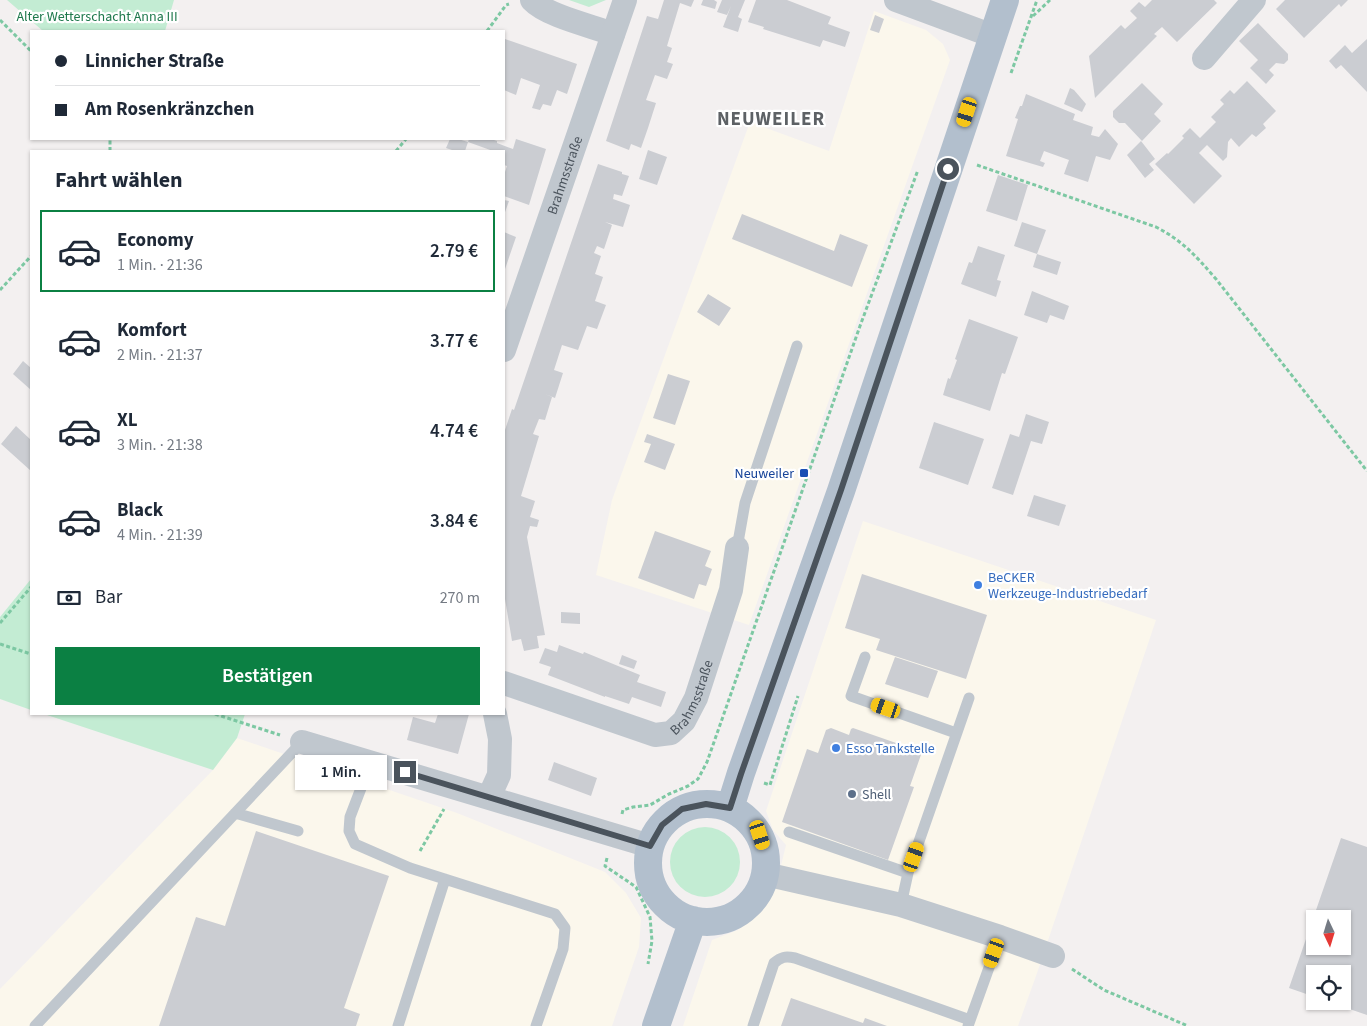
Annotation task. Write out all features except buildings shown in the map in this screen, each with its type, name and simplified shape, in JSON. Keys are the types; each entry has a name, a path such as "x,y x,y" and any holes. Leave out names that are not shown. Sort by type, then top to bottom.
{"main road":[{"path":"730,808 841,490 1005,0"},
{"path":"706,804 730,808 747,819 760,835 766,854 765,874 759,892 746,907 730,917 712,922 693,920 675,913 661,900 652,884 648,865 650,846 662,825 682,809 706,804"},
{"path":"656,1026 693,920"}],"street":[{"name":"Brahmsstraße","path":"505,347 625,0"},
{"path":"896,0 993,36"},
{"path":"1204,58 1254,0"},
{"path":"522,1 614,34"},
{"name":"Brahmsstraße","path":"505,683 655,735 671,734 684,721 696,698 731,590 738,548"},
{"path":"489,797 499,775 500,739 495,715"},
{"path":"302,742 458,787 650,846"},
{"path":"765,874 901,905 1053,956"}],"lane":[{"path":"738,548 745,503 797,346"},
{"path":"865,657 851,696 956,733"},
{"path":"901,905 908,873 969,698"},
{"path":"34,1026 302,742"},
{"path":"371,762 350,817 349,831 355,844 410,868 555,914 564,928 563,949 536,1026"},
{"path":"235,813 298,831"},
{"path":"789,832 908,873"},
{"path":"398,1026 446,879"},
{"path":"753,1026 774,964 786,956 969,1023 1000,937"}],"path":[{"path":"1032,17 1050,0"},
{"path":"487,30 506,6 522,1"},
{"path":"0,20 30,50"},
{"path":"397,150 405,140"},
{"path":"976,165 1156,227 1174,237 1191,251 1216,279 1367,471"},
{"path":"647,969 652,941 650,917 636,887 605,866 613,835 623,810 650,805 688,786 698,778 708,762 860,326 918,170"},
{"path":"0,290 30,257"},
{"path":"0,623 30,589"},
{"path":"0,644 30,654"},
{"path":"218,715 302,742"},
{"path":"410,868 458,787"},
{"path":"1053,956 1104,990 1188,1026"}],"shaded area":[{"path":"874,11 926,30 943,44 950,60 749,625 596,575 612,500 750,122 829,151"},
{"path":"863,521 1156,620 1036,976 1018,1026 683,1026 712,940 738,930 759,912 775,890 786,845 773,830 766,811"},
{"path":"237,738 457,813 605,872 626,893 641,918 639,947 612,1026 0,1026 0,989 213,770"}],"green space":[{"name":"Alter Wetterschacht Anna III","path":"7,0 174,0 165,30 42,30"},
{"path":"569,0 606,0 589,7"},
{"path":"30,580 30,710 0,699 0,617"},
{"path":"47,715 245,715 237,738 213,770"},
{"path":"705,827 724,833 734,843 740,862 734,881 724,891 705,897 686,891 676,881 670,862 676,843 686,833"}],"place":[{"name":"Neuweiler","path":"804,473"},
{"name":"BeCKER Werkzeuge-Industriebedarf","path":"978,585"},
{"name":"Esso Tankstelle","path":"836,748"},
{"name":"Shell","path":"852,794"}],"district":[{"name":"NEUWEILER","path":"771,118"}],"route":[{"path":"405,772 650,846 662,825 682,809 706,804 730,808 841,490 948,169"}]}
